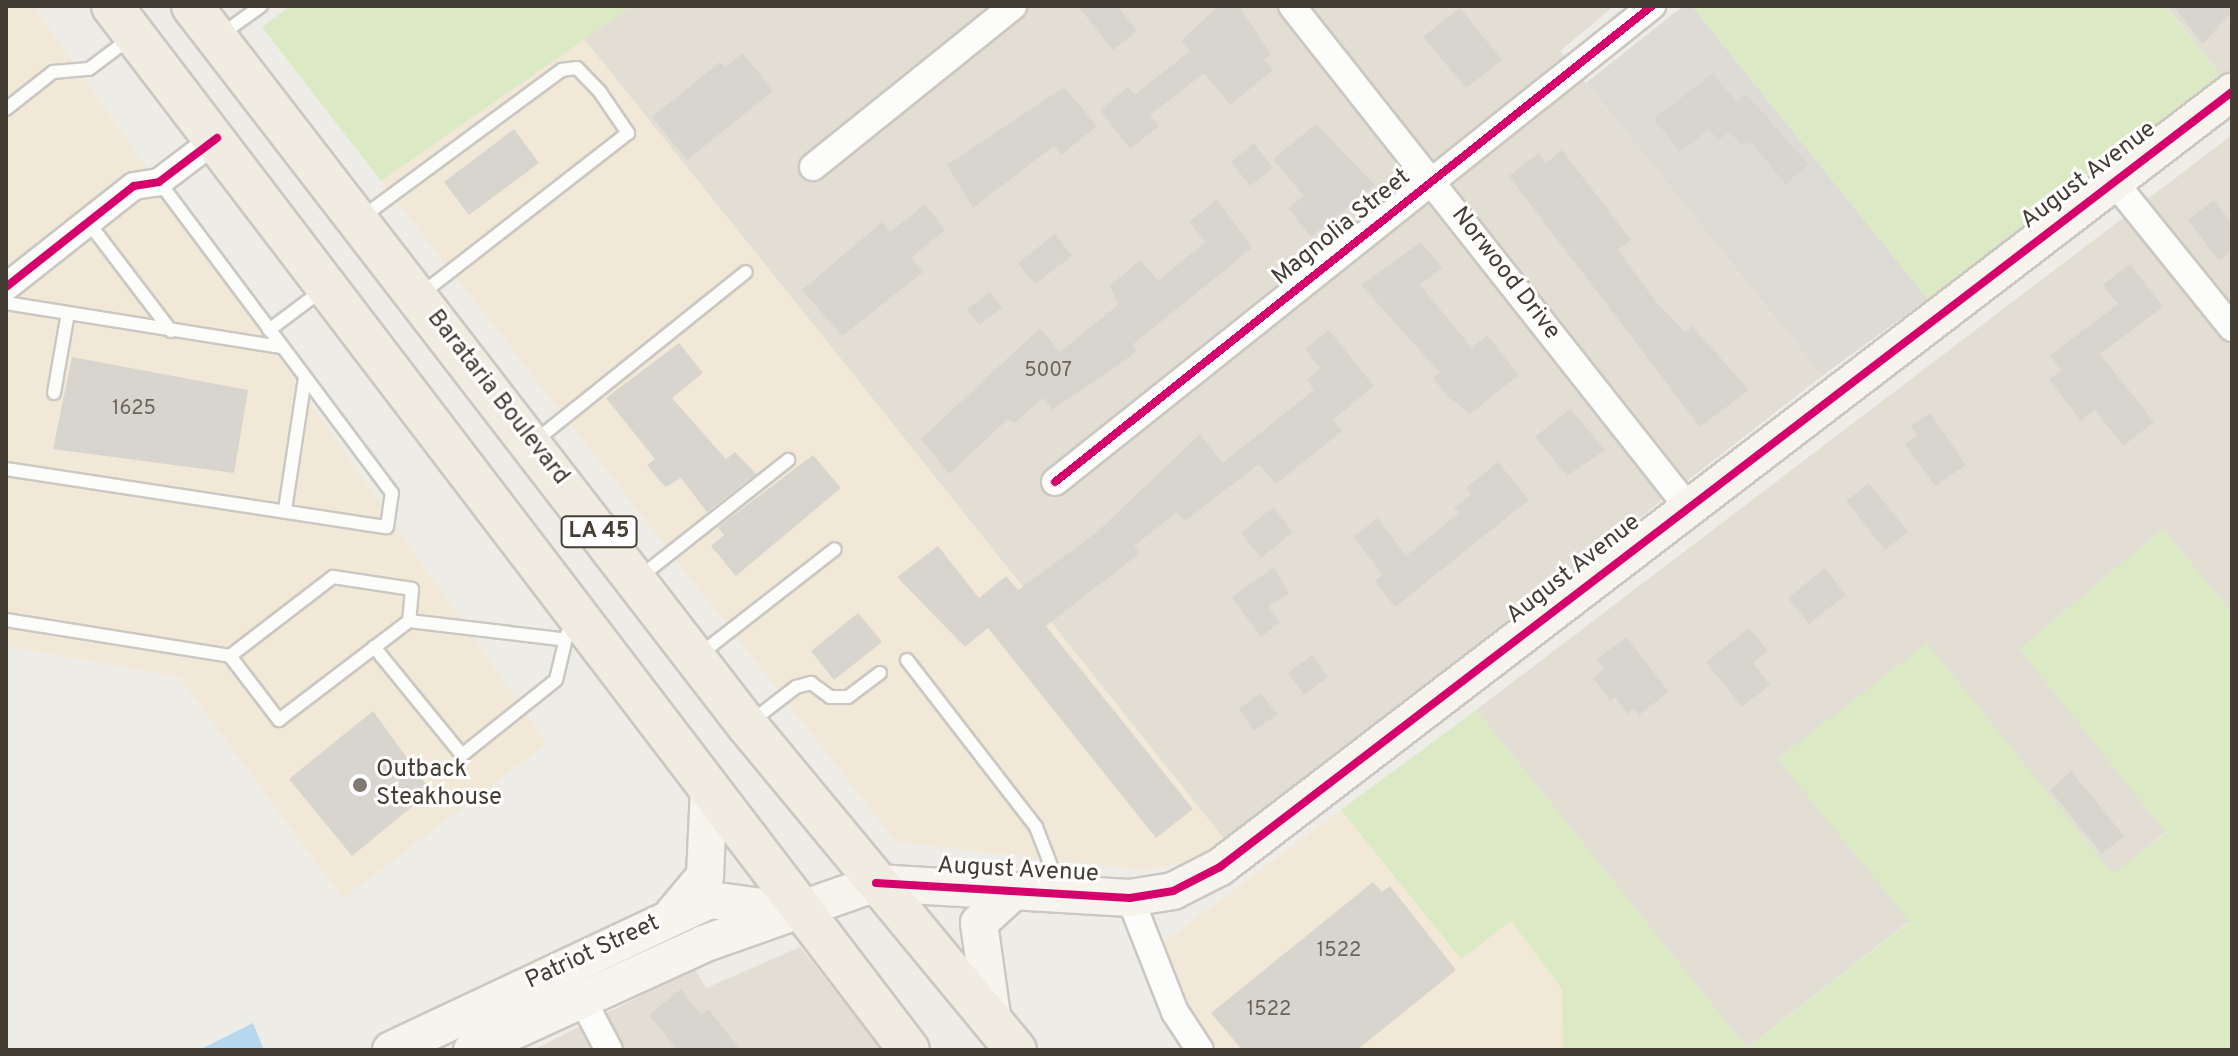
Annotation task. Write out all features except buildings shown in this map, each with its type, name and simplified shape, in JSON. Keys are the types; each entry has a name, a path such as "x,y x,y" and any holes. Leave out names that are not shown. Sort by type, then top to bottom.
{"main road":[{"name":"Barataria Boulevard","path":"192,6 533,443 635,582 747,725 1005,1037"},
{"name":"LA 45","path":"123,20 217,138 326,286 571,631 709,788 909,1050"}],"street":[{"path":"813,167 1013,6"},
{"name":"Norwood Drive","path":"1292,6 1687,506"},
{"name":"Magnolia Street","path":"1055,482 1652,6"},
{"name":"August Avenue","path":"876,883 1130,898 1173,891 1220,867 1687,506 2232,92"},
{"path":"6,287 134,186 159,182 217,138"},
{"path":"2115,183 2232,328"},
{"path":"668,918 705,876 709,788"},
{"name":"Patriot Street","path":"472,1050 581,997 703,944 805,913 876,883"},
{"path":"1005,1037 979,923 1014,891"},
{"path":"1130,898 1175,1012 1200,1050"},
{"name":"Patriot Street","path":"391,1050 710,900 805,913"},
{"path":"581,997 609,1050"}],"lane":[{"path":"216,38 261,6"},
{"path":"6,109 53,72 89,69 123,20"},
{"path":"358,220 562,70 577,68 628,133 418,296"},
{"path":"6,469 387,527 392,493 159,182"},
{"path":"87,222 171,331"},
{"path":"533,443 746,272"},
{"path":"269,330 326,286"},
{"path":"6,303 282,347"},
{"path":"54,393 68,313"},
{"path":"285,510 305,378"},
{"path":"635,582 788,460"},
{"path":"695,658 835,549"},
{"path":"230,656 333,577 412,589 409,621"},
{"path":"6,620 230,656 279,720 374,647 409,621 571,631 556,680 462,755 374,647"},
{"path":"907,660 1036,827 1061,893"},
{"path":"747,725 796,687 811,683 830,697 848,697 880,673"}],"shaded area":[{"path":"6,6 34,6 547,743 343,899 179,677 6,646"},
{"path":"632,6 1614,6 1560,51 1822,376 1225,840 584,39"},
{"path":"1683,6 1692,6 1928,299 1822,376 1586,83"},
{"path":"2166,6 2232,6 2232,69 2222,77"},
{"path":"584,39 1225,840 1179,864 1145,870 896,842 381,181"},
{"path":"2232,135 2232,613 2163,529 2020,649 2166,832 2113,875 1927,644 1778,759 1910,921 1747,1048 1476,710"},
{"path":"1341,810 1461,959 1511,921 1562,989 1563,1050 1214,1050 1159,946"},
{"path":"800,947 882,1050 533,1050 695,969 706,988"}],"green space":[{"path":"291,6 632,6 381,181 262,27"},
{"path":"1692,6 2165,6 2222,77 1928,299"},
{"path":"2163,529 2232,613 2232,1050 1563,1050 1562,989 1511,921 1461,959 1341,810 1476,710 1747,1048 1910,922 1778,759 1927,643 2113,874 2166,833 2020,649"}],"water":[{"path":"253,1023 264,1050 199,1050"}],"cycle path":[{"path":"1055,482 1652,6"},
{"path":"876,883 1130,898 1173,891 1220,867 2232,92"},
{"path":"6,287 134,186 159,182 217,138"}],"place":[{"name":"Outback Steakhouse","path":"360,785"}]}
